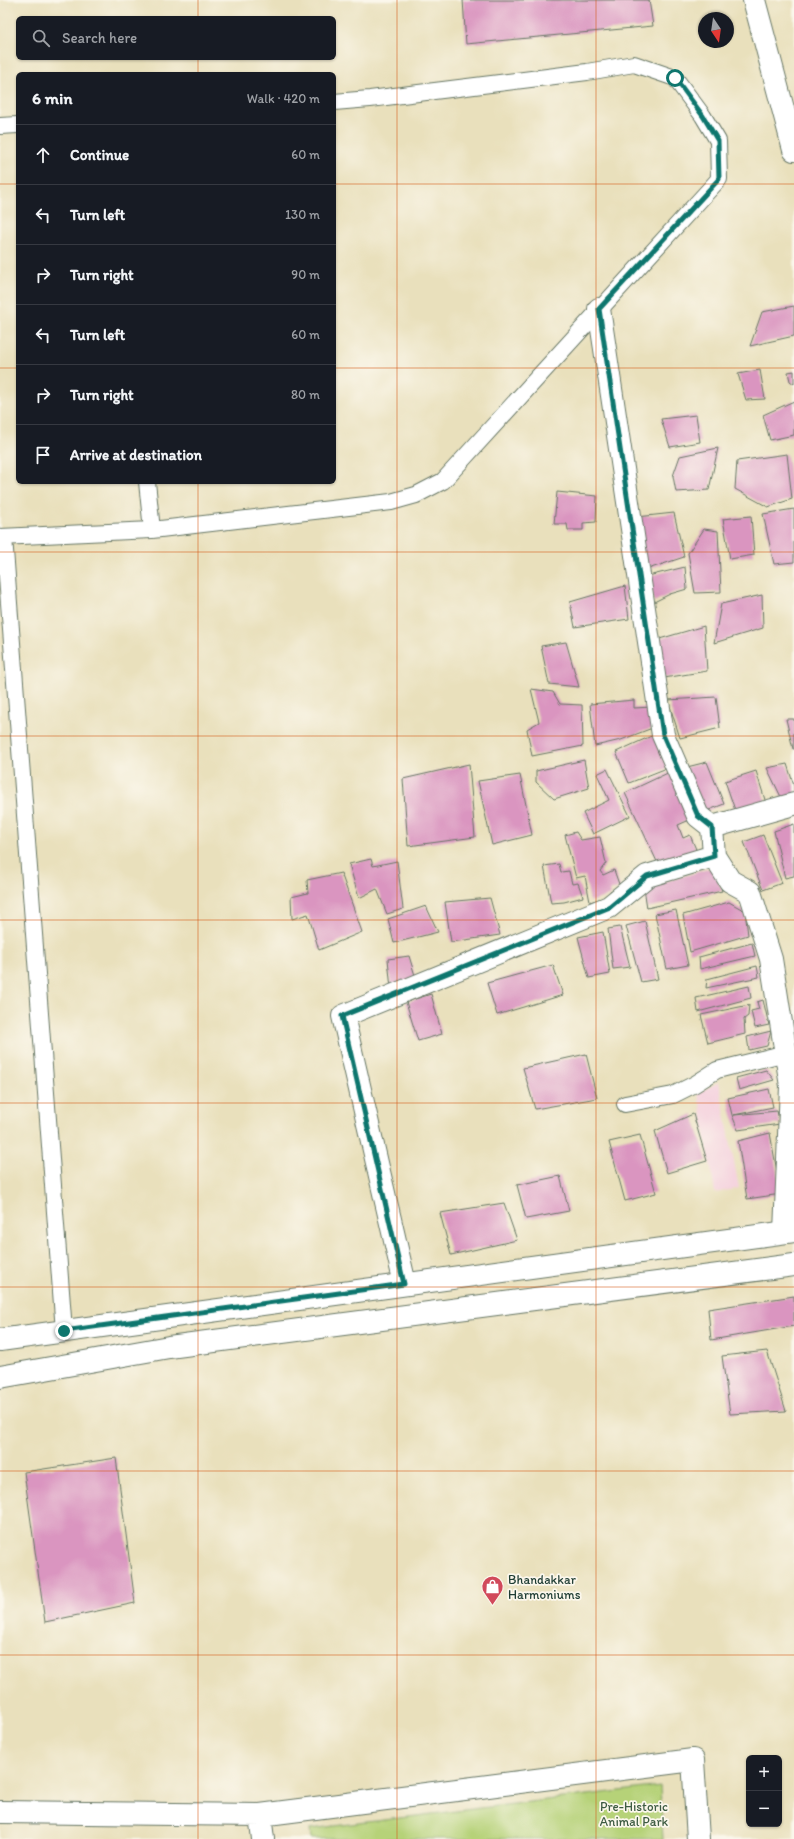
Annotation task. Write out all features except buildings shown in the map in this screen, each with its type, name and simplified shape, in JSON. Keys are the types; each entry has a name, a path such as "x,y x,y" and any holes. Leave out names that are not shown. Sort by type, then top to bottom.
{"street":[{"path":"754,0 794,150"},
{"path":"0,1340 790,1232 791,1086 772,959 750,892 730,881 714,856 712,827 698,816 663,735 599,309"},
{"path":"712,827 794,804"},
{"path":"404,1284 342,1016 610,907 647,876 714,856"},
{"path":"0,1377 169,1347 794,1265"},
{"path":"0,1812 260,1815 693,1760 698,1839"},
{"path":"260,1815 263,1839"}],"lane":[{"path":"64,1331 2,537 152,530 391,502 416,496 443,481 719,179 718,141 703,116 675,78 634,64 587,72 424,93 336,102"},
{"path":"0,126 16,125"},
{"path":"147,484 152,530"},
{"path":"625,1104 673,1095 696,1084 717,1070 786,1053"}],"shaded area":[{"path":"719,1082 739,1188 715,1193 698,1093"}],"green space":[{"name":"Pre-Historic Animal Park","path":"660,1786 663,1839 311,1839 310,1829"}],"place":[{"name":"Bhandakkar Harmoniums","path":"492,1606"}],"route":[{"path":"64,1331 404,1284 342,1016 610,907 647,876 714,856 712,827 698,816 663,735 599,309 719,179 718,141 703,116 675,78"}]}
